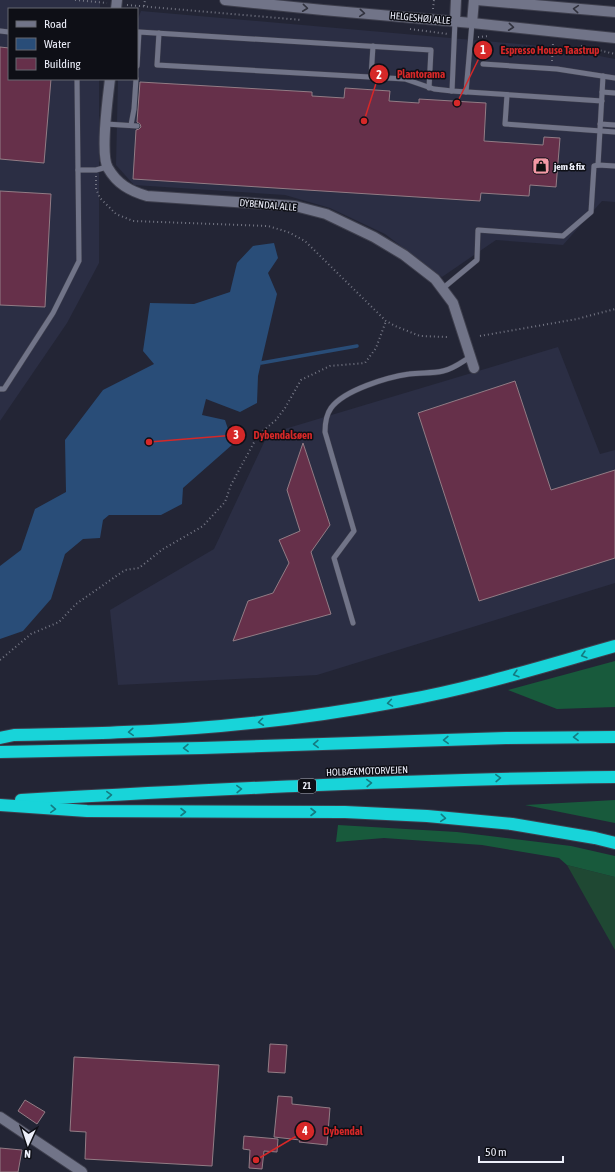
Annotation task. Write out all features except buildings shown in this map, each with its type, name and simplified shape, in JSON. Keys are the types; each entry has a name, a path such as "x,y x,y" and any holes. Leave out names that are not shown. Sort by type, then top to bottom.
{"highway":[{"path":"0,738 14,735 125,732 235,725 327,714 402,701 473,686 615,646"},
{"path":"0,752 210,748 506,738 615,737"},
{"name":"HOLBÆKMOTORVEJEN","path":"0,802 344,784 508,778 615,777"},
{"path":"0,805 87,811 345,812 427,816 512,824 596,838 615,843"}],"street":[{"name":"HELGESHØJ ALLE","path":"225,0 331,11 472,22 615,38"},
{"path":"455,21 456,0"},
{"path":"472,22 474,0"},
{"path":"477,0 615,12"},
{"path":"107,167 105,152 110,80"},
{"name":"DYBENDAL ALLE","path":"107,167 119,181 131,191 147,196 295,206 326,214 374,237 404,255 435,279 442,288 453,303 474,368"},
{"path":"0,1117 82,1172"}],"lane":[{"path":"452,91 455,21"},
{"path":"466,92 472,22"},
{"path":"138,49 139,32 431,50 429,88"},
{"path":"158,33 157,65 405,79 429,88 452,91 602,101"},
{"path":"371,77 373,46"},
{"path":"483,64 557,69 615,78"},
{"path":"598,165 603,76"},
{"path":"0,389 4,389 53,313 79,261 76,80"},
{"path":"130,125 134,108 136,80"},
{"path":"602,92 615,93"},
{"path":"507,95 505,124 615,132"},
{"path":"106,124 137,126"},
{"path":"600,124 615,125"},
{"path":"442,288 477,260 478,230 563,236 591,212 594,166 615,166"},
{"path":"78,170 96,170 107,167"},
{"path":"353,623 334,558 354,531 325,432 328,412 344,396 367,385 409,374 444,371 456,366 470,357"}],"path":[{"path":"75,0 309,20"},
{"path":"144,6 145,0"},
{"path":"553,43 553,54"},
{"path":"576,45 615,54"},
{"path":"96,170 96,189 100,198 116,214 134,221 268,226 288,232 305,241 386,321 420,336 447,337"},
{"path":"480,336 577,319 615,309"},
{"path":"0,660 30,634 59,622 76,604 125,570 138,568 163,548 203,526 225,502 231,485 258,435 276,420 285,408 301,380 330,366 365,363 376,348 386,321"}],"shaded area":[{"path":"0,0 100,0 100,8 8,8 8,80 99,80 99,263 67,323 0,421"},
{"path":"141,11 553,47 615,59 615,202 602,201 563,245 496,240 442,277 385,234 330,208 285,195 134,185 116,165 118,80 138,80 138,18"},
{"path":"558,347 600,454 615,450 615,583 317,675 118,685 110,610 214,549 268,434"}],"green space":[{"path":"615,661 615,707 557,709 508,690"},
{"path":"615,800 615,823 525,805"},
{"path":"338,825 457,832 571,846 615,856 615,877 567,865 559,858 482,845 384,838 336,842"},
{"path":"567,865 615,877 615,950"}],"water":[{"path":"274,243 278,258 268,273 277,294 258,376 257,403 240,412 206,399 202,415 225,420 233,444 183,488 182,504 161,515 109,515 103,520 100,538 83,539 65,554 51,599 23,631 0,639 0,566 21,550 35,509 66,492 65,440 103,390 154,364 143,351 150,303 194,304 230,292 237,263 253,246"}],"waterway":[{"path":"261,363 357,346"}],"place":[{"name":"Espresso House Taastrup","path":"457,103"},
{"name":"Plantorama","path":"364,121"},
{"name":"jem & fix","path":"541,166"},
{"name":"Dybendalsøen","path":"149,442"},
{"name":"Dybendal","path":"256,1160"}]}
